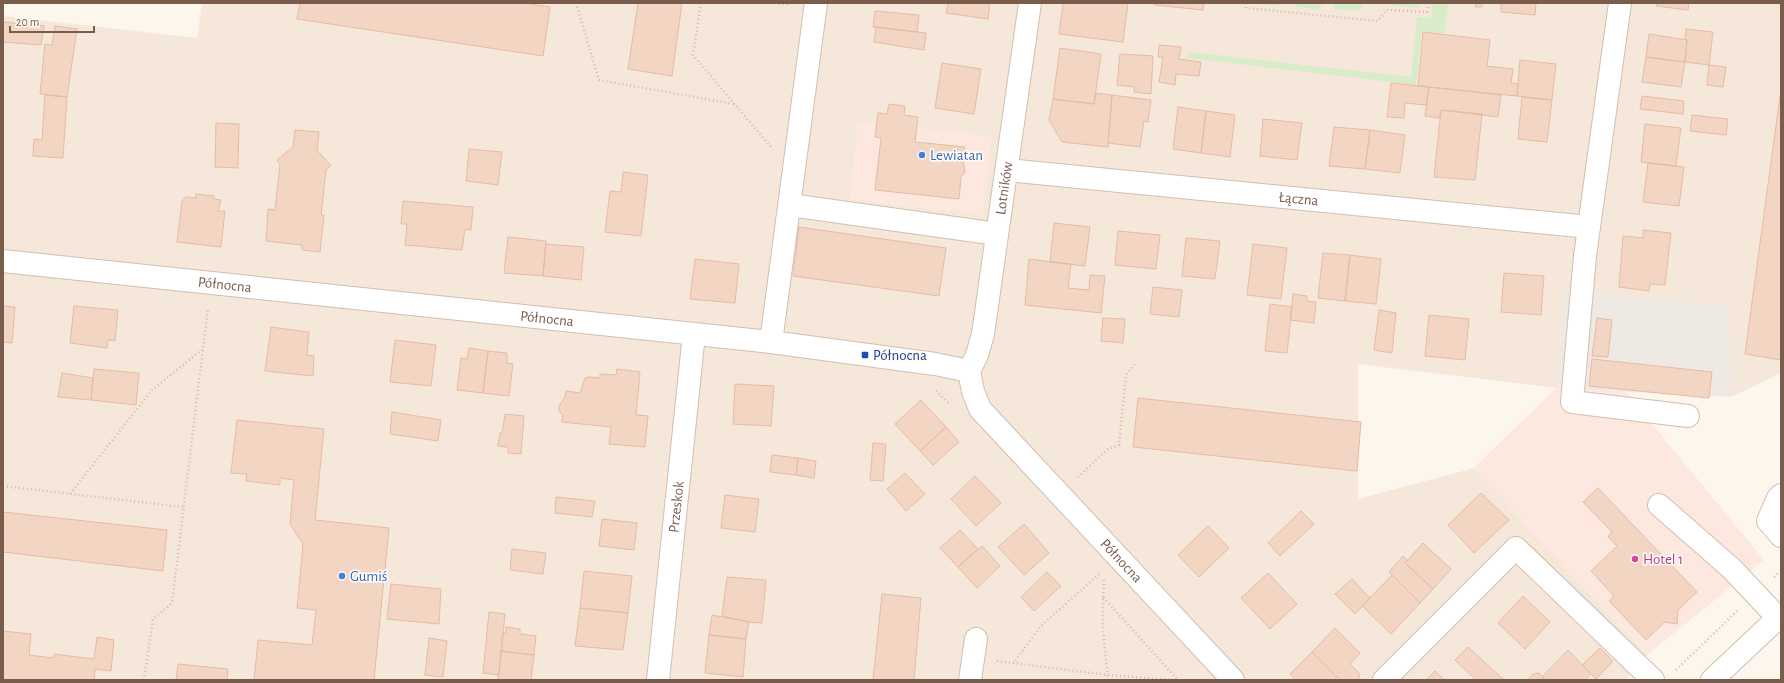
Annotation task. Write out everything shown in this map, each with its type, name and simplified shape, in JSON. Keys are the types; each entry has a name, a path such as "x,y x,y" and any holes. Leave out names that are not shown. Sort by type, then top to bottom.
{"street":[{"path":"771,342 816,3"},
{"name":"Lotników","path":"969,371 977,355 983,334 1030,3"},
{"path":"1620,3 1585,256 1572,402 1688,416"},
{"name":"Łączna","path":"1007,170 1589,227"},
{"path":"790,205 997,234"},
{"name":"Północna","path":"3,261 771,342 935,364 969,371 973,390 980,409 1233,680"},
{"name":"Przeskok","path":"658,680 694,334"},
{"path":"1781,495 1778,498 1768,520 1781,536"},
{"path":"1659,505 1732,569 1779,617 1712,680"},
{"path":"1384,680 1516,548 1662,677"},
{"path":"970,680 975,648"}],"path":[{"path":"576,3 599,80 734,104"},
{"path":"701,3 693,55 774,151"},
{"path":"1247,3 1246,8 1378,21 1387,10 1427,12 1428,3"},
{"path":"144,680 153,619 172,603 208,307"},
{"path":"70,494 152,390 204,348"},
{"path":"1077,478 1108,449 1119,444 1126,375 1135,364"},
{"path":"3,486 184,508"},
{"path":"1013,664 1041,626 1105,569"},
{"path":"1662,677 1781,571"},
{"path":"1108,680 1109,675 1103,631 1103,597 1178,680"},
{"path":"975,648 1013,664 1109,675 1171,680"}],"shaded area":[{"path":"202,3 1781,3 1781,373 1731,397 1729,305 1565,292 1556,388 1358,364 1358,499 1474,468 1647,655 1626,680 3,680 3,16 197,38"},
{"path":"858,122 991,136 983,215 850,200"},
{"path":"1565,291 1729,305 1731,397 1556,388"},
{"path":"1556,388 1625,391 1764,560 1647,655 1474,468"}],"green space":[{"path":"1252,3 1281,3 1276,6"},
{"path":"1295,3 1324,3 1317,10 1296,6"},
{"path":"1333,3 1364,3 1360,11 1335,9 1333,7"},
{"path":"1377,3 1421,3 1416,8"},
{"path":"1433,3 1449,3 1444,33 1422,31 1416,85 1188,58 1189,52 1411,77 1417,17 1431,18"}],"building":[{"path":"300,3 524,3 550,7 543,56 297,19"},
{"path":"638,3 682,3 672,76 628,69"},
{"path":"948,3 990,3 988,19 946,13"},
{"path":"1063,3 1128,3 1123,42 1059,34"},
{"path":"1155,3 1204,3 1203,10 1154,5"},
{"path":"1476,3 1482,3 1482,7 1475,7"},
{"path":"1501,3 1536,3 1535,15 1501,12"},
{"path":"1657,3 1689,3 1688,10 1656,6"},
{"path":"875,11 919,15 917,32 873,27"},
{"path":"3,22 44,26 41,45 3,42"},
{"path":"55,26 77,29 67,97 40,94 45,44 52,45"},
{"path":"876,27 926,33 924,50 874,42"},
{"path":"1686,29 1713,32 1709,65 1685,62 1687,40 1685,39"},
{"path":"1423,32 1490,40 1487,66 1513,69 1511,83 1518,84 1517,96 1418,86"},
{"path":"1649,34 1687,40 1685,62 1646,57"},
{"path":"1159,45 1181,47 1179,59 1201,62 1199,76 1176,74 1175,85 1159,82 1163,57 1158,57"},
{"path":"1060,48 1101,54 1094,104 1053,99"},
{"path":"1120,54 1153,56 1151,94 1134,92 1134,87 1117,85"},
{"path":"1646,57 1685,62 1681,87 1642,82"},
{"path":"1520,60 1556,64 1552,100 1517,96"},
{"path":"942,63 981,69 974,114 935,108"},
{"path":"1709,65 1726,67 1723,87 1707,85"},
{"path":"1391,83 1429,87 1426,105 1405,103 1404,118 1387,117"},
{"path":"1429,87 1501,95 1498,117 1441,110 1439,118 1425,116"},
{"path":"1781,89 1781,360 1745,354"},
{"path":"1096,93 1112,95 1108,147 1062,142 1049,120 1053,99 1094,104"},
{"path":"45,95 67,97 63,158 33,156 34,139 42,140"},
{"path":"1112,95 1151,100 1148,122 1144,121 1140,147 1108,143"},
{"path":"1642,96 1684,101 1683,114 1640,109"},
{"path":"1522,97 1552,100 1547,142 1518,139"},
{"name":"Lewiatan","path":"889,104 905,106 904,115 918,117 915,142 965,147 963,162 965,172 961,177 959,199 875,190 881,138 875,137 878,113 887,114"},
{"path":"1178,107 1206,111 1201,153 1173,149"},
{"path":"1441,110 1482,114 1475,180 1434,177"},
{"path":"1206,111 1235,115 1230,157 1201,153"},
{"path":"1692,115 1728,119 1726,135 1690,131"},
{"path":"1263,119 1302,123 1297,160 1260,156"},
{"path":"216,123 239,124 238,168 215,167"},
{"path":"1645,124 1681,128 1676,166 1641,162"},
{"path":"1334,127 1370,130 1365,169 1329,166"},
{"path":"295,130 319,132 317,150 331,166 326,170 321,215 324,215 320,252 302,250 302,245 266,241 268,209 275,210 280,164 277,160 293,147"},
{"path":"1370,130 1405,135 1400,173 1365,169"},
{"path":"469,149 502,152 498,185 466,181"},
{"path":"1648,163 1684,167 1679,206 1643,202"},
{"path":"623,172 648,175 641,236 605,232 610,191 621,192"},
{"path":"196,194 214,196 214,199 221,200 218,211 225,211 221,247 177,242 182,201 186,197 196,198"},
{"path":"403,201 473,207 471,230 465,229 462,250 405,245 407,224 401,224"},
{"path":"1054,223 1090,227 1085,266 1050,262"},
{"path":"799,227 946,248 939,296 793,276"},
{"path":"1643,230 1671,233 1665,285 1650,284 1649,291 1619,287 1623,236 1643,238"},
{"path":"1118,231 1160,235 1156,269 1115,265"},
{"path":"508,237 546,241 543,276 504,273"},
{"path":"1186,238 1220,241 1215,279 1182,276"},
{"path":"546,244 584,247 581,280 543,276"},
{"path":"1253,244 1287,248 1281,299 1247,295"},
{"path":"1323,253 1350,255 1345,301 1318,298"},
{"path":"1350,255 1381,259 1376,304 1345,301"},
{"path":"695,259 739,264 735,303 690,299"},
{"path":"1029,259 1071,264 1068,288 1089,290 1090,275 1105,276 1101,313 1025,305"},
{"path":"1504,273 1544,276 1541,315 1501,312"},
{"path":"1153,287 1182,290 1179,317 1150,314"},
{"path":"1293,294 1307,296 1307,301 1316,302 1314,323 1290,320"},
{"path":"1270,304 1292,307 1287,353 1265,351"},
{"path":"3,306 15,307 12,343 3,342"},
{"path":"74,306 118,310 115,341 108,340 107,348 70,343"},
{"path":"1379,310 1396,313 1392,353 1374,350"},
{"path":"1429,315 1469,319 1465,360 1425,356"},
{"path":"1103,318 1125,319 1123,343 1101,341"},
{"path":"1597,318 1612,320 1608,357 1592,356"},
{"path":"271,327 309,332 307,355 314,356 313,376 265,371"},
{"path":"395,340 436,345 431,386 390,382"},
{"path":"469,348 488,351 483,393 457,390 461,358 467,359"},
{"path":"488,351 507,353 507,363 513,364 509,396 483,393"},
{"path":"1592,359 1712,372 1709,398 1589,386"},
{"path":"94,369 139,373 136,405 91,400"},
{"path":"617,369 640,372 636,415 648,416 645,447 609,444 611,427 562,422 563,416 559,411 559,406 565,397 566,391 580,393 585,378 600,378 600,374 616,375"},
{"path":"62,373 93,378 91,400 58,397"},
{"path":"735,384 774,386 771,426 733,424"},
{"path":"1138,398 1361,422 1357,471 1133,447"},
{"path":"921,400 946,427 920,451 895,424"},
{"path":"392,412 441,420 438,441 390,434"},
{"path":"505,414 524,416 521,454 508,453 508,447 498,446"},
{"name":"Gumiś","path":"237,420 324,429 315,520 389,528 374,680 254,680 258,640 312,645 316,610 297,608 303,544 290,524 294,480 280,478 280,485 246,481 247,474 231,473"},
{"path":"946,427 959,442 933,465 920,451"},
{"path":"873,443 886,444 883,481 870,480"},
{"path":"772,455 798,458 796,475 770,472"},
{"path":"798,458 816,461 814,478 796,475"},
{"path":"905,473 925,494 906,511 887,489"},
{"path":"975,476 1001,503 976,526 951,499"},
{"name":"Hotel 1","path":"1598,488 1697,592 1678,610 1677,624 1665,622 1646,640 1609,601 1614,596 1591,571 1617,546 1608,537 1612,532 1583,502"},
{"path":"1481,493 1509,520 1474,553 1448,525"},
{"path":"725,495 759,499 755,532 721,528"},
{"path":"556,497 595,501 592,517 555,513"},
{"path":"1301,511 1314,524 1280,556 1268,543"},
{"path":"3,512 167,530 163,571 3,552"},
{"path":"602,519 637,523 634,550 599,546"},
{"path":"1024,524 1049,553 1024,575 998,547"},
{"path":"1208,526 1229,548 1199,577 1178,555"},
{"path":"960,530 978,549 958,567 940,548"},
{"path":"1423,543 1451,569 1433,589 1405,563"},
{"path":"982,546 1000,566 977,588 958,567"},
{"path":"512,549 546,553 543,574 510,570"},
{"path":"1403,556 1407,560 1405,563 1433,589 1420,603 1389,572"},
{"path":"584,571 632,576 628,613 580,608"},
{"path":"1047,572 1061,586 1034,611 1021,597"},
{"path":"1268,573 1297,604 1270,629 1241,598"},
{"path":"1392,575 1420,603 1391,634 1362,606"},
{"path":"727,577 766,580 762,623 749,622 722,616"},
{"path":"1352,579 1370,598 1355,614 1335,594"},
{"path":"391,584 441,589 439,624 387,619"},
{"path":"882,594 921,598 914,680 873,680"},
{"path":"1523,596 1550,622 1525,649 1498,623"},
{"path":"580,608 628,613 623,650 575,646"},
{"path":"489,612 505,614 499,675 483,673"},
{"path":"712,615 749,622 746,639 709,635"},
{"path":"506,627 520,629 520,634 536,636 534,655 501,651 503,633 506,633"},
{"path":"1335,628 1360,653 1350,664 1360,674 1358,680 1340,680 1312,652"},
{"path":"3,631 31,634 29,655 53,658 54,654 94,659 97,637 114,640 111,671 95,669 94,680 3,680"},
{"path":"709,635 746,639 743,677 705,673"},
{"path":"429,638 447,641 443,677 425,675"},
{"path":"1468,647 1504,680 1476,680 1455,660"},
{"path":"1600,648 1613,661 1596,679 1582,665"},
{"path":"1568,650 1591,674 1585,680 1545,680 1542,677"},
{"path":"501,651 534,655 531,680 498,680"},
{"path":"1312,652 1337,677 1334,680 1296,680 1290,674"},
{"path":"178,664 228,669 227,680 176,680"},
{"path":"1435,671 1444,680 1426,680"},
{"path":"1539,673 1545,680 1527,680 1533,674"}],"place":[{"name":"Lewiatan","path":"922,155"},
{"name":"Północna","path":"865,355"},
{"name":"Hotel 1","path":"1635,559"},
{"name":"Gumiś","path":"342,576"}]}
